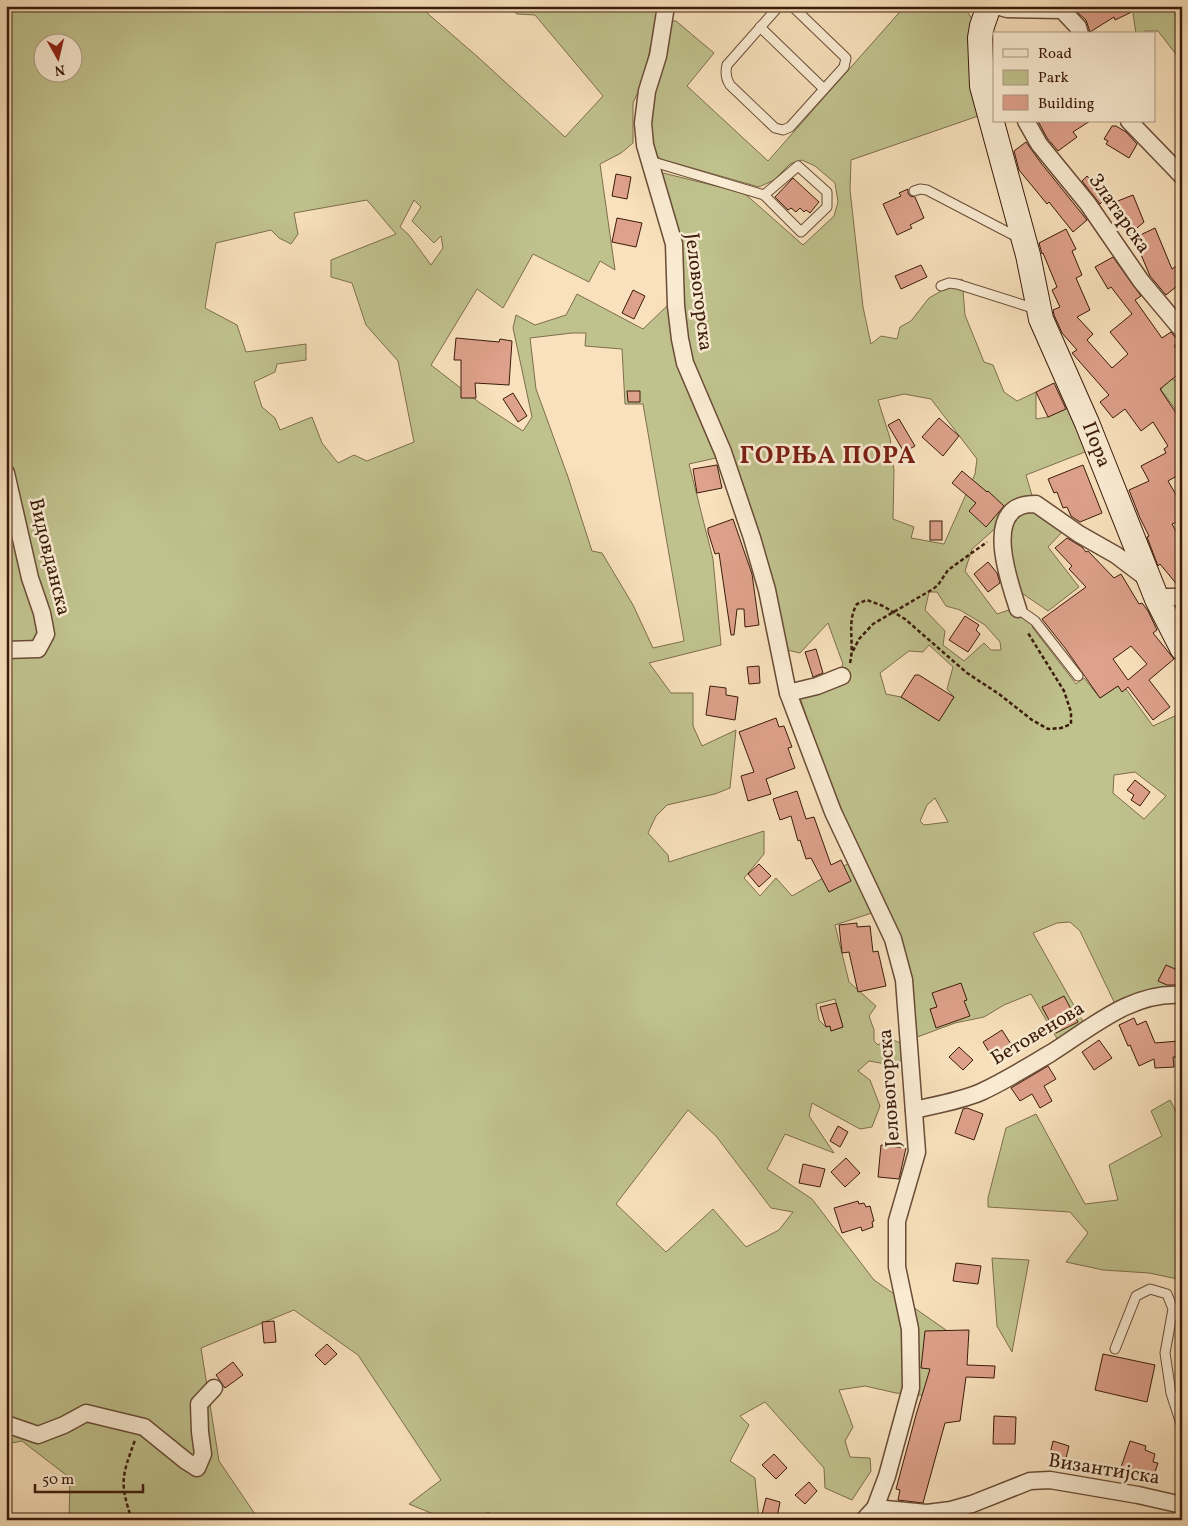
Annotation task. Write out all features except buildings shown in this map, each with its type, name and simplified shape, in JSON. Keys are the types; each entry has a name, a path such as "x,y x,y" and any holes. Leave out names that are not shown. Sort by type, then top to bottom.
{"street":[{"name":"Јеловогорска","path":"666,6 658,56 644,106 644,136 674,244 676,306 685,363 723,452 752,538 767,590 788,693 833,812 893,939 904,980 917,1152 897,1221 897,1267 910,1329 911,1388 887,1476 870,1514"},
{"name":"Пора","path":"989,6 980,38 993,107"},
{"path":"997,6 1007,9 1062,10 1078,27 1079,32"},
{"name":"Пора","path":"997,122 1038,310 1087,423 1153,590 1182,648"},
{"name":"Златарска","path":"1027,122 1039,144 1088,204 1141,282 1182,330"},
{"path":"1130,122 1182,176"},
{"name":"Видовданска","path":"6,473 30,578 42,612 46,634 38,649 6,650"},
{"name":"Пора","path":"1002,534 1002,527 1010,515 1020,506 1036,504 1079,534 1116,555 1153,590"},
{"path":"1002,534 1002,550 1018,609"},
{"path":"1153,590 1166,597 1182,596"},
{"path":"788,693 817,686 842,676"},
{"name":"Бетовенова","path":"914,1110 980,1092 1051,1053 1114,1012 1137,1002 1167,994 1182,995"},
{"path":"6,1424 38,1435 64,1425 86,1413 144,1427 197,1468 203,1454 200,1432 200,1404 214,1388"},
{"name":"Византијска","path":"870,1514 927,1513 951,1510 972,1504 1030,1481 1050,1480 1182,1504"}],"lane":[{"path":"779,6 727,66 726,76 730,85 779,130 790,127 844,67 846,58 792,6"},
{"path":"760,28 824,90"},
{"path":"650,161 764,195 802,232 827,207 827,192 798,166 764,195"},
{"path":"914,191 926,190 1024,241"},
{"path":"941,286 949,283 957,284 1038,310"},
{"path":"1018,609 1035,621 1078,676"},
{"path":"1115,1348 1136,1296 1150,1289 1167,1294 1172,1309 1165,1353 1171,1393 1182,1427"}],"path":[{"path":"852,653 866,630 881,618 933,589 948,570 999,534 1002,534"},
{"path":"842,676 851,662 851,613 856,604 867,600 883,606 905,619 967,673 1000,694 1032,720 1048,729 1061,728 1071,724 1071,712 1064,691 1024,625 1018,609"},
{"path":"132,1520 123,1489 123,1476 138,1425"}],"green space":[{"path":"6,6 419,6 565,137 603,96 535,15 517,14 507,6 657,6 656,22 643,81 633,103 633,143 621,153 600,164 615,270 600,261 589,282 533,254 503,308 477,289 431,365 480,403 523,431 532,417 513,328 516,315 535,325 566,315 577,294 643,329 667,306 682,378 716,458 689,464 713,559 721,645 649,663 671,693 693,693 693,726 702,746 736,730 730,788 715,794 667,805 656,816 648,833 668,855 669,862 764,831 764,854 744,878 760,896 776,878 792,896 851,862 875,912 835,925 849,982 876,1006 869,1016 874,1030 874,1041 878,1045 887,1038 901,1043 905,1055 897,1066 869,1061 858,1071 870,1080 880,1106 872,1127 860,1129 812,1103 809,1116 834,1153 785,1134 767,1169 812,1199 874,1280 946,1330 935,1356 932,1396 896,1393 865,1386 839,1390 853,1427 845,1441 850,1457 870,1458 871,1471 852,1500 825,1488 824,1468 765,1402 740,1416 749,1425 730,1461 755,1478 759,1520 499,1520 488,1512 478,1520 448,1520 409,1504 441,1480 358,1355 294,1310 201,1348 219,1461 257,1517 253,1520 69,1520 70,1478 22,1441 6,1444","holes":["367,200 396,234 331,260 331,277 352,283 366,325 398,361 414,442 367,461 354,455 338,463 322,443 312,417 280,430 275,418 262,407 254,382 275,372 277,364 306,360 306,344 246,352 237,325 205,308 216,243 271,230 279,238 291,244 298,234 294,213","414,200 421,207 412,221 434,243 441,236 443,248 431,265 409,235 400,227","586,333 585,346 622,349 625,404 643,404 684,641 653,648 633,605 602,553 592,551 536,389 530,338","835,999 843,1027 831,1031 830,1026 826,1027 819,1020 816,1004","688,1110 716,1136 771,1208 793,1212 779,1230 746,1247 713,1209 666,1252 616,1204"]},
{"path":"905,6 964,6 972,19 981,115 851,160 850,190 863,307 871,344 881,336 897,339 900,327 911,321 929,298 962,279 965,315 984,362 993,365 1004,392 1017,401 1036,392 1036,419 1048,417 1072,406 1090,450 1026,475 1036,509 1065,529 1048,547 1079,587 1048,611 1016,589 998,526 972,549 965,571 997,614 1015,608 1030,619 1033,628 1076,684 1084,678 1100,698 1118,686 1122,691 1126,689 1153,726 1177,715 1182,710 1182,989 1116,1006 1080,931 1070,922 1057,923 1033,933 1085,1025 1059,1042 1031,994 1004,1005 984,1017 955,1023 901,1043 908,970 871,875 845,818 821,758 799,695 839,674 843,664 828,623 800,653 787,650 684,353 656,178 663,173 744,193 803,245 834,216 838,202 835,183 815,166 802,160 790,164 774,180 759,187 661,159 652,152 648,124 668,21 676,21 714,53 687,86 768,161","holes":["904,394 931,399 977,459 975,474 944,544 911,538 914,527 893,519 894,471 890,438 878,400","929,592 937,592 946,606 960,610 985,625 1000,642 1001,650 991,650 984,643 964,661 943,645 945,631 925,610","929,645 953,667 947,689 954,697 939,720 901,697 886,694 880,673 909,651 923,652","1135,772 1166,796 1144,819 1113,793 1114,775","935,798 948,822 924,825 920,821 927,805"]},
{"path":"1132,6 1182,6 1182,62 1158,31 1136,32"},
{"path":"1166,377 1182,383 1182,395 1179,401 1182,405 1182,418 1161,390"},
{"path":"1170,1100 1182,1123 1182,1280 1149,1273 1103,1270 1066,1262 1088,1233 1070,1212 988,1207 988,1198 1006,1128 1036,1114 1085,1204 1118,1200 1109,1165 1162,1136 1151,1111"},
{"path":"992,1258 1029,1260 1012,1352 997,1326"}],"district":[{"name":"ГОРЊА ПОРА","path":"828,456"}]}
